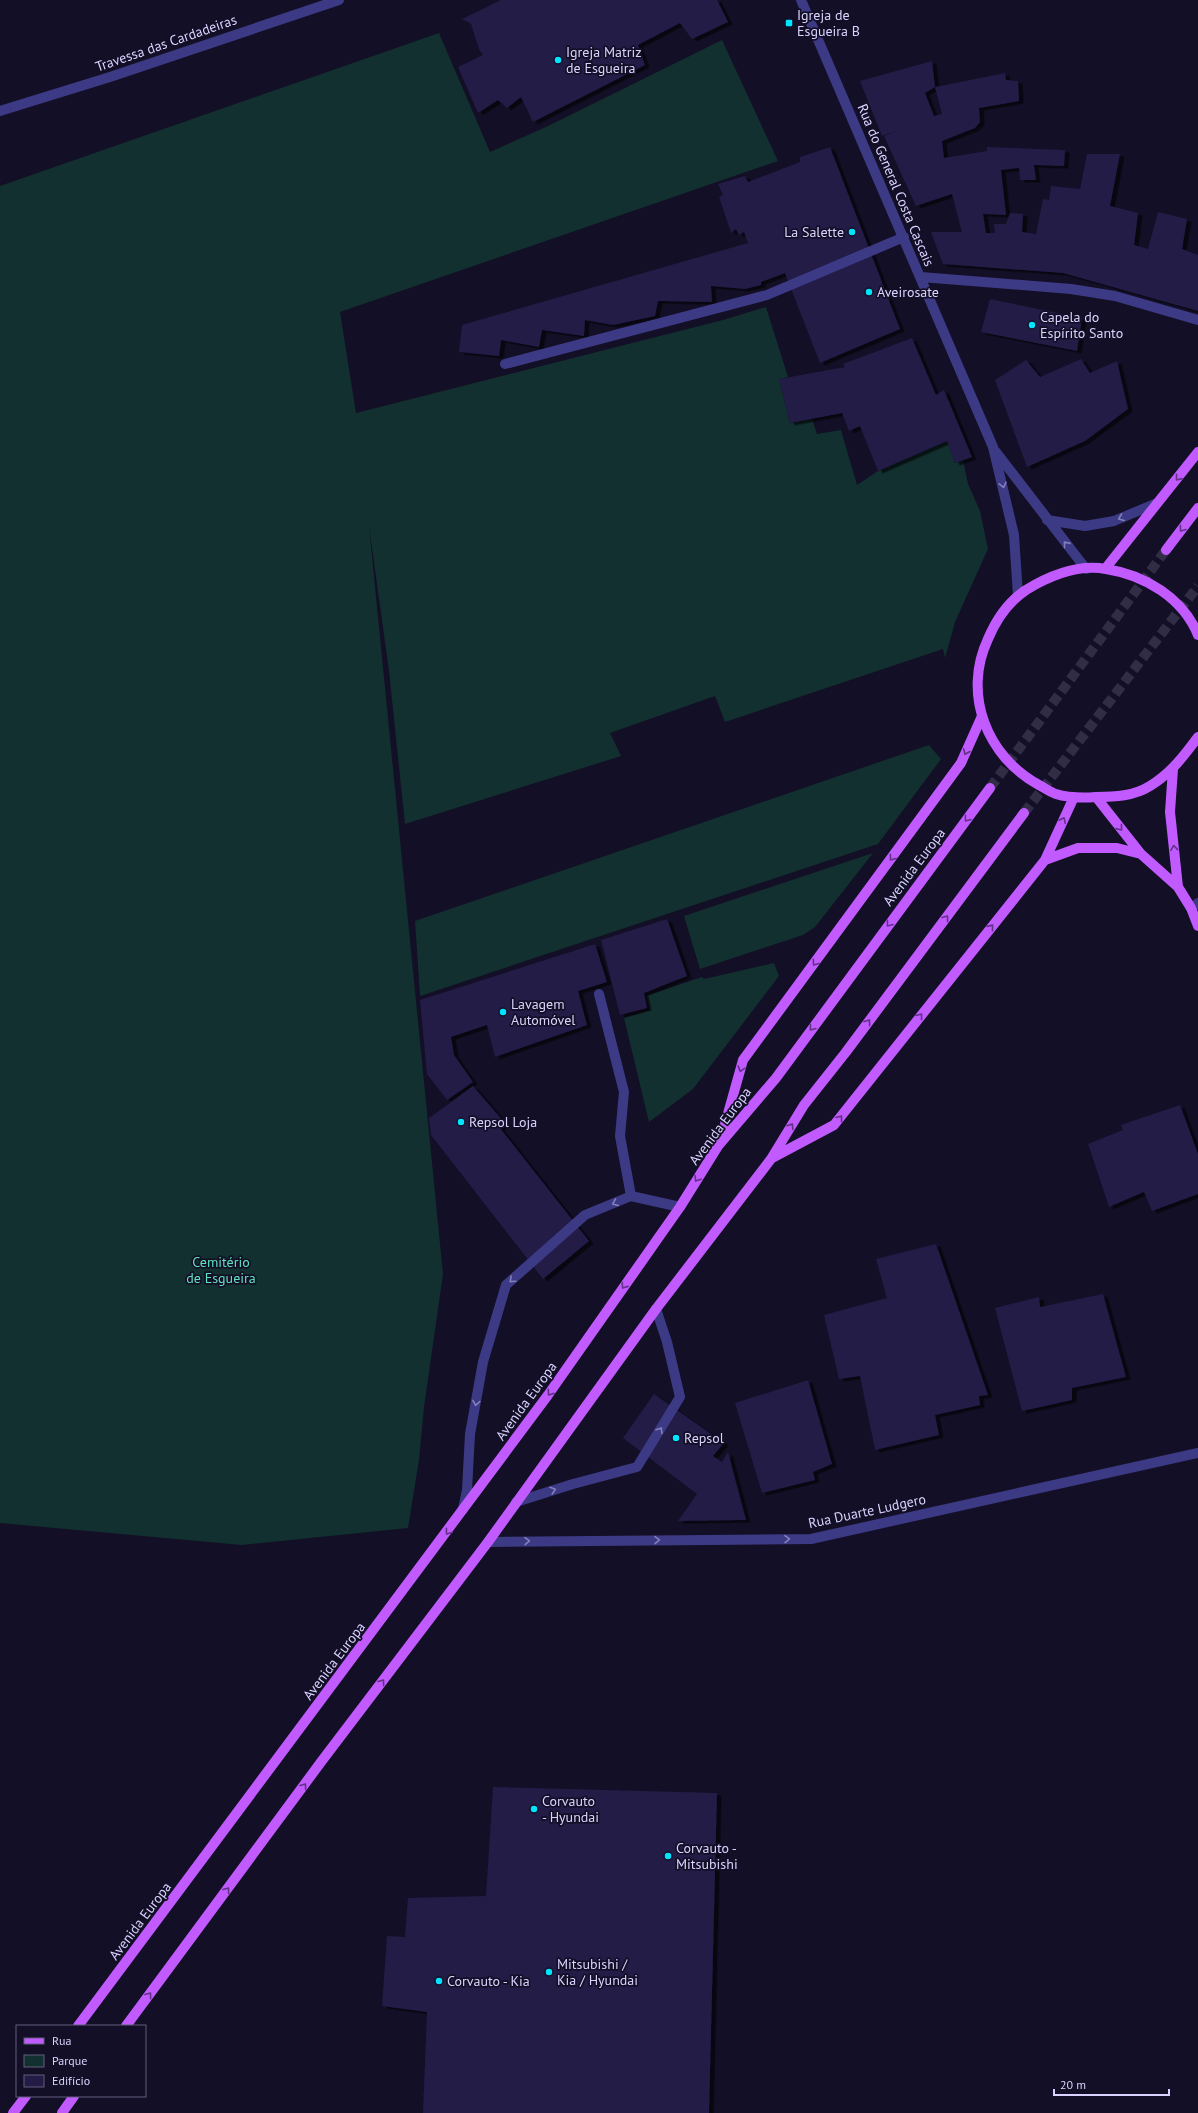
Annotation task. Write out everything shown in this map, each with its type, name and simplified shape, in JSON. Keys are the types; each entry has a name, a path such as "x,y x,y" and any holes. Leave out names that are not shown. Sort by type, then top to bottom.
{"main road":[{"path":"1105,569 1198,452"},
{"path":"1166,550 1198,508"},
{"path":"1198,635 1194,624 1171,597 1140,578 1105,569 1086,569 1061,573 1038,582 1018,596 996,621 982,651 977,684 982,716 997,750 1023,776 1055,794 1074,797 1121,797 1135,792 1149,786 1173,769 1198,737"},
{"path":"718,1146 743,1060 962,763 982,716"},
{"path":"1173,769 1170,812 1178,887"},
{"name":"Avenida Europa","path":"79,2025 462,1513 548,1395 680,1207 718,1146 776,1078 990,788"},
{"path":"771,1160 834,1125 1045,860 1074,797"},
{"path":"1096,797 1141,854 1178,887 1194,906 1198,926"},
{"path":"127,2025 321,1762 488,1542 656,1309 771,1160 804,1105 846,1052 1024,813"},
{"path":"1045,860 1078,848 1117,848 1141,854"},
{"path":"13,2113 25,2097"},
{"path":"62,2113 73,2097"}],"street":[{"name":"Travessa das Cardadeiras","path":"0,110 110,77 339,0"},
{"name":"Rua do General Costa Cascais","path":"801,0 904,237 992,447 1014,535 1018,596"},
{"path":"505,364 767,294 904,237"},
{"path":"921,277 1071,289 1115,296 1198,320"},
{"name":"Rua do General Costa Cascais","path":"992,447 1086,569"},
{"path":"1047,520 1085,526 1114,521 1157,503"},
{"path":"599,994 624,1092 620,1136 631,1196"},
{"path":"462,1513 468,1490 470,1434 483,1362 506,1285 585,1215 631,1196 680,1207"},
{"path":"516,1502 573,1484 637,1467 680,1397 667,1342 656,1309"},
{"name":"Rua Duarte Ludgero","path":"488,1542 811,1539 1198,1453"}],"green space":[{"name":"Cemitério de Esgueira","path":"439,33 490,152 548,126 722,40 778,161 340,312 356,413 723,320 766,307 788,377 779,379 790,423 812,419 817,434 841,430 857,485 878,471 947,441 955,463 963,460 968,484 980,511 988,549 955,622 945,658 943,649 725,722 715,696 610,733 621,756 405,824 389,671 369,526 443,1274 424,1407 419,1460 408,1528 242,1545 0,1523 0,186"},
{"path":"929,745 941,759 878,844 420,996 415,921"},
{"path":"873,853 815,927 803,935 700,969 684,916"},
{"path":"774,963 779,976 693,1089 649,1122 624,1018 650,1010 646,996 702,977 704,979"}],"building":[{"name":"Igreja Matriz de Esgueira","path":"501,0 717,0 728,22 692,39 680,23 638,45 645,65 533,122 521,97 507,108 498,100 478,113 458,67 483,55 479,49 471,24 462,19"},
{"path":"932,61 935,87 1005,73 1006,80 1018,81 1019,101 979,108 980,122 975,128 942,141 944,158 987,151 987,147 1065,150 1064,166 1034,165 1036,180 1020,180 1019,168 1001,170 1006,215 983,214 986,233 995,233 994,224 1006,224 1010,213 1023,214 1022,232 1036,234 1043,199 1049,200 1051,186 1080,189 1087,154 1120,154 1110,206 1138,213 1134,245 1148,249 1158,212 1187,219 1182,249 1198,255 1198,311 1063,273 943,264 931,232 962,232 952,194 916,206 884,136 899,130 882,136 860,81","holes":["935,87 942,114 934,116 925,93"]},
{"path":"830,147 900,329 820,363 785,273 761,282 761,285 745,289 711,286 712,302 658,301 655,316 613,325 585,320 584,336 542,330 539,347 501,340 499,356 459,352 462,325 748,243 744,232 739,235 736,229 731,233 719,197 723,195 718,184 745,176 748,182 800,162 800,157"},
{"name":"Capela do Espírito Santo","path":"990,299 1082,318 1077,351 981,332"},
{"path":"912,338 936,395 944,390 972,457 955,463 947,441 878,471 860,426 849,431 842,413 790,423 779,379 845,367 843,364"},
{"path":"1081,359 1090,373 1117,361 1128,409 1085,441 1027,467 995,380 1026,360 1040,377"},
{"path":"667,919 687,976 644,993 647,1008 620,1015 601,940"},
{"name":"Lavagem Automóvel","path":"595,944 607,982 578,991 587,1025 495,1057 487,1025 451,1037 454,1055 473,1082 447,1100 427,1074 420,1000"},
{"path":"473,1086 505,1123 500,1128 589,1241 543,1279 431,1135 429,1118"},
{"path":"1180,1105 1198,1154 1198,1194 1152,1211 1144,1192 1109,1207 1088,1144 1123,1130 1121,1125"},
{"path":"936,1244 988,1395 979,1396 980,1405 935,1415 939,1435 875,1450 860,1376 839,1379 824,1315 887,1298 876,1259"},
{"path":"1103,1294 1126,1377 1072,1388 1072,1400 1022,1411 995,1308 1039,1297 1040,1307"},
{"path":"808,1380 832,1464 813,1472 815,1480 762,1493 735,1403"},
{"path":"654,1394 724,1443 713,1456 722,1462 728,1452 746,1520 678,1521 697,1494 623,1438"},
{"name":"Mitsubishi / Kia / Hyundai","path":"493,1787 717,1793 709,2113 423,2113 427,2012 382,2006 387,1936 405,1937 408,1898 486,1896"}],"tunnel":[{"path":"990,788 1166,550"},
{"path":"1024,813 1198,586"}],"place":[{"name":"Igreja de Esgueira B","path":"789,23"},
{"name":"Igreja Matriz de Esgueira","path":"558,60"},
{"name":"La Salette","path":"852,232"},
{"name":"Aveirosate","path":"869,292"},
{"name":"Capela do Espírito Santo","path":"1032,325"},
{"name":"Lavagem Automóvel","path":"503,1012"},
{"name":"Repsol Loja","path":"461,1122"},
{"name":"Repsol","path":"676,1438"},
{"name":"Corvauto - Hyundai","path":"534,1809"},
{"name":"Corvauto - Mitsubishi","path":"668,1856"},
{"name":"Mitsubishi / Kia / Hyundai","path":"549,1972"},
{"name":"Corvauto - Kia","path":"439,1981"}]}
